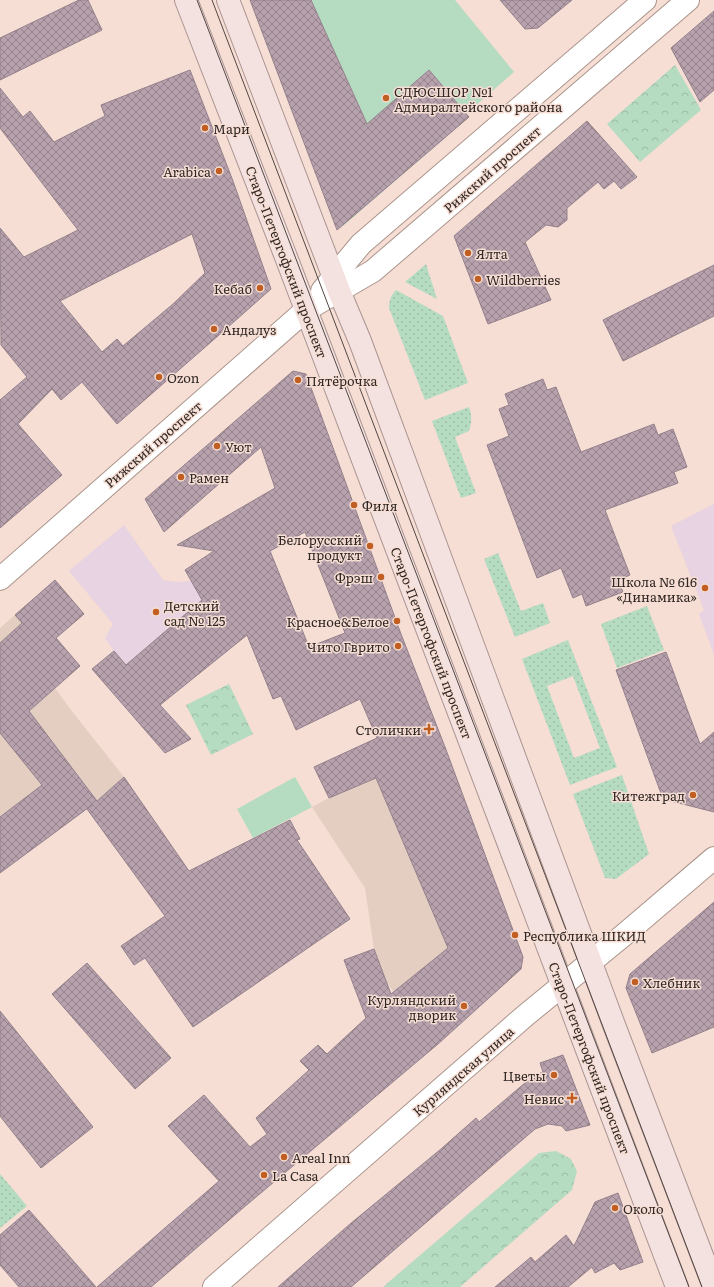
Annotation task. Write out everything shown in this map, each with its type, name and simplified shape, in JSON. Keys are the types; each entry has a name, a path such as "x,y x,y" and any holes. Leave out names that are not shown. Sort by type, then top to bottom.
{"main road":[{"name":"Старо-Петергофский проспект","path":"186,0 306,310 677,1287"},
{"path":"228,0 336,284 360,341 714,1287"}],"street":[{"name":"Рижский проспект","path":"0,578 336,284 361,244 645,0"},
{"name":"Рижский проспект","path":"336,284 373,271 688,0"},
{"name":"Курляндская улица","path":"214,1287 562,985 714,858"}],"shaded area":[{"name":"Школа № 616 «Динамика»","path":"714,504 714,655 699,614 704,610 671,526"},
{"name":"Детский сад № 125","path":"124,525 163,580 177,582 191,581 230,649 160,705 114,651 105,638 113,624 69,571"},
{"path":"55,580 84,614 56,638 80,666 55,688 124,777 87,809 0,873 0,628"},
{"path":"445,747 523,957 521,969 395,994 386,981 374,949 365,888 312,807 329,798"}],"green space":[{"name":"СДЮСШОР №1 Адмиралтейского района","path":"250,0 455,0 514,72 466,114 469,117 343,226 335,224"},
{"path":"675,65 701,110 640,162 607,124"},
{"path":"426,264 437,299 405,282"},
{"path":"396,290 443,316 468,383 425,400 389,308 389,303"},
{"path":"469,407 471,413 471,425 469,431 455,437 476,493 461,498 432,421"},
{"path":"498,553 521,611 543,603 550,623 515,637 484,559"},
{"path":"647,606 664,650 617,668 601,624"},
{"path":"568,640 617,767 570,785 522,659","holes":["573,676 600,748 574,758 547,686"]},
{"path":"229,684 253,734 211,755 186,705"},
{"path":"622,775 649,854 616,879 605,878 573,794"},
{"path":"295,777 312,807 253,838 237,809"},
{"path":"556,1151 571,1159 577,1171 572,1190 460,1287 383,1287 539,1153"},
{"path":"0,1174 27,1206 0,1228"}],"building":[{"path":"79,0 88,0 102,30 0,80 0,38"},
{"path":"250,0 311,0 367,124 429,70 469,117 337,230"},
{"path":"500,0 572,0 538,28 525,29"},
{"path":"714,11 714,90 700,102 671,48"},
{"path":"190,70 233,181 271,289 117,424 82,382 61,400 52,389 18,424 62,475 0,528 0,400 27,377 1,345 0,228 24,257 78,230 0,128 0,88 23,117 30,111 54,142 105,116 101,105","holes":["192,234 205,273 173,304 123,346 117,339 102,352 60,301"]},
{"path":"587,121 637,177 621,189 614,181 604,189 598,182 567,208 567,220 558,227 546,225 525,242 551,300 488,324 454,236"},
{"path":"714,265 714,316 623,361 603,320"},
{"path":"293,371 306,374 401,634 445,747 523,957 521,969 438,1044 151,1287 97,1287 219,1181 168,1126 204,1095 250,1147 267,1134 256,1118 309,1070 300,1061 318,1045 327,1054 366,1018 344,960 374,949 391,994 448,948 376,778 329,798 314,767 377,738 360,699 296,730 281,696 273,699 247,635 160,705 191,739 165,753 92,669 114,651 126,665 202,600 185,570 214,551 177,545 275,488 261,447 164,532 145,499","holes":["305,532 345,633 309,647 270,551"]},
{"path":"543,379 547,390 556,387 581,452 654,424 658,435 673,429 687,467 674,472 678,483 605,510 630,575 618,580 623,592 586,606 582,594 573,598 561,568 537,578 487,445 509,436 499,409 509,405 505,394"},
{"path":"55,580 84,614 56,638 80,666 29,711 97,801 124,777 189,871 290,820 300,839 297,840 350,919 193,1027 145,958 134,965 121,946 165,916 87,809 92,805 0,873 0,817 42,785 0,733 0,643 22,623 15,615"},
{"path":"666,652 700,744 714,732 714,812 663,799 616,670"},
{"path":"714,902 714,1027 652,1053 626,988 630,974"},
{"path":"87,963 171,1058 135,1089 52,994"},
{"path":"0,1011 93,1127 41,1168 0,1116"},
{"path":"563,1055 590,1125 566,1131 562,1126 548,1124 535,1129 351,1287 278,1287 476,1118 479,1122 532,1077 543,1072 540,1063"},
{"path":"618,1193 643,1262 620,1270 614,1263 595,1273 592,1267 568,1287 495,1287 531,1257 535,1262 566,1235 574,1246 595,1202"},
{"path":"29,1210 96,1287 19,1287 0,1265 0,1235"}],"tram line":[{"path":"197,0 689,1287"},
{"path":"212,0 702,1287"}],"place":[{"name":"СДЮСШОР №1 Адмиралтейского района","path":"386,98"},
{"name":"Мари","path":"205,128"},
{"name":"Arabica","path":"219,171"},
{"name":"Ялта","path":"468,253"},
{"name":"Wildberries","path":"478,279"},
{"name":"Кебаб","path":"260,288"},
{"name":"Андалуз","path":"214,329"},
{"name":"Ozon","path":"159,377"},
{"name":"Пятёрочка","path":"298,380"},
{"name":"Уют","path":"217,446"},
{"name":"Рамен","path":"181,477"},
{"name":"Филя","path":"354,505"},
{"name":"Белорусский продукт","path":"370,546"},
{"name":"Фрэш","path":"381,577"},
{"name":"Школа № 616 «Динамика»","path":"705,588"},
{"name":"Детский сад № 125","path":"156,612"},
{"name":"Красное&Белое","path":"397,621"},
{"name":"Чито Гврито","path":"398,646"},
{"name":"Столички","path":"429,729"},
{"name":"Китежград","path":"693,795"},
{"name":"Республика ШКИД","path":"515,935"},
{"name":"Хлебник","path":"635,982"},
{"name":"Курляндский дворик","path":"464,1006"},
{"name":"Цветы","path":"554,1075"},
{"name":"Невис","path":"572,1098"},
{"name":"Areal Inn","path":"284,1157"},
{"name":"La Casa","path":"264,1175"},
{"name":"Около","path":"615,1208"}]}
